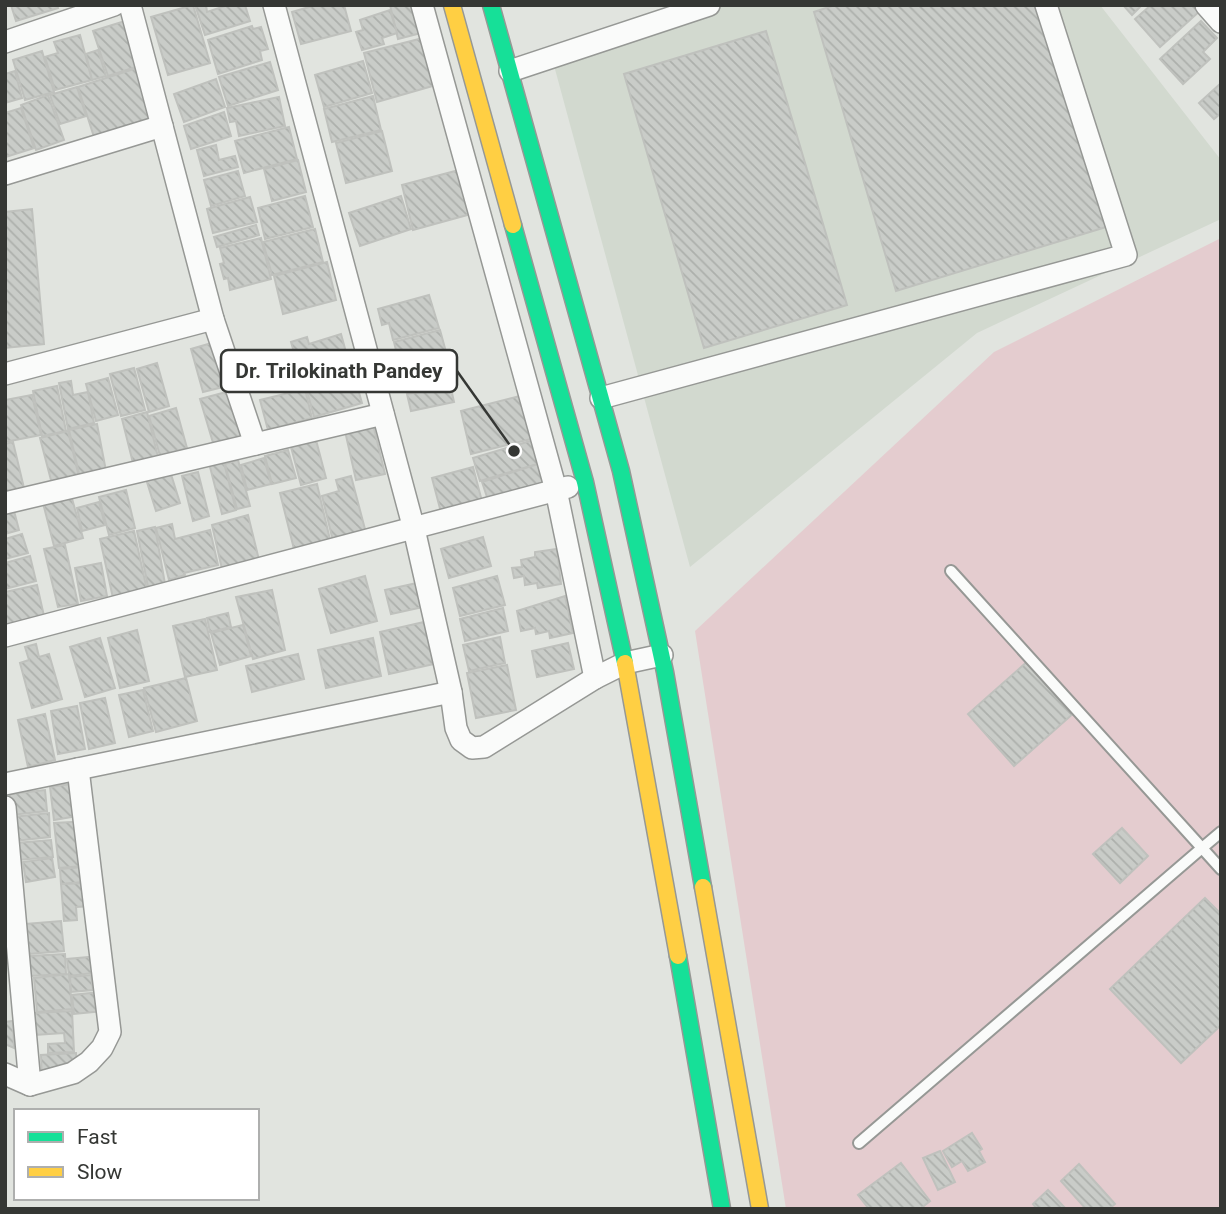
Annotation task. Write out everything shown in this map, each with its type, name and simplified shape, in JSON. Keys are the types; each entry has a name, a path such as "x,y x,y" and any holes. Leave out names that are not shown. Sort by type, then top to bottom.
{"main road":[{"path":"452,5 585,482 625,663 722,1209"},
{"path":"491,5 621,471 662,655 760,1209"}],"street":[{"path":"5,42 114,5"},
{"path":"130,5 213,319 255,444"},
{"path":"274,5 414,529 451,692 456,728 461,740 472,748 484,747 595,678 625,663 662,655"},
{"path":"422,5 556,490 595,678"},
{"path":"510,71 709,5"},
{"path":"601,398 1126,255 1046,5"},
{"path":"1206,5 1221,22"},
{"path":"5,174 162,126"},
{"path":"5,374 213,319"},
{"path":"5,503 383,414"},
{"path":"5,636 585,482"},
{"path":"5,784 451,692"},
{"path":"5,1074 30,1085 73,1073 89,1062 102,1048 110,1032 78,769"},
{"path":"5,807 30,1085"}],"lane":[{"path":"951,571 1221,869"},
{"path":"859,1143 1221,832"}],"shaded area":[{"path":"704,5 1100,5 1221,160 1221,219 977,333 690,567 549,47"},
{"path":"1221,238 1221,1209 786,1209 695,631 994,352"}],"building":[{"path":"11,5 57,5 58,8 16,21"},
{"path":"193,5 210,63 168,75 151,17"},
{"path":"195,5 206,5 207,12 228,5 245,5 250,21 205,35"},
{"path":"316,5 344,5 351,31 301,44 292,12"},
{"path":"390,5 414,5 421,33 398,39"},
{"path":"835,5 1041,5 1106,227 896,291 814,12"},
{"path":"1123,5 1142,5 1132,15"},
{"path":"1151,5 1197,5 1201,10 1160,47 1135,19"},
{"path":"390,10 397,33 382,38 384,44 362,50 356,32 363,30 360,20"},
{"path":"125,21 139,66 108,76 93,31"},
{"path":"1201,21 1217,38 1203,52 1210,59 1183,84 1160,59"},
{"path":"252,26 253,29 261,27 268,49 260,51 262,60 218,74 208,40"},
{"path":"766,31 847,305 704,348 624,74"},
{"path":"80,35 92,80 55,90 45,57 58,53 54,42"},
{"path":"423,38 436,85 377,102 364,53"},
{"path":"98,50 106,76 92,80 86,54"},
{"path":"42,51 54,92 25,100 13,60"},
{"path":"363,61 372,93 324,107 315,75"},
{"path":"270,62 278,90 228,106 219,77"},
{"path":"137,68 152,119 94,137 78,87"},
{"path":"15,71 22,98 5,103 5,74"},
{"path":"216,79 225,107 184,122 174,94"},
{"path":"1221,83 1221,113 1214,119 1199,103"},
{"path":"77,87 86,116 60,124 50,95"},
{"path":"48,95 64,140 36,150 21,105"},
{"path":"373,96 381,130 332,142 324,109"},
{"path":"279,97 285,126 239,136 236,121 230,122 227,108"},
{"path":"21,108 34,148 6,157 5,113"},
{"path":"224,112 231,136 191,149 184,126"},
{"path":"289,127 297,159 244,173 235,141"},
{"path":"382,131 392,171 346,183 336,143"},
{"path":"216,145 219,160 235,156 238,167 204,176 197,150"},
{"path":"298,160 306,192 272,201 264,169"},
{"path":"459,170 471,214 413,230 402,185"},
{"path":"238,171 245,196 211,206 204,180"},
{"path":"305,196 313,227 265,239 258,208"},
{"path":"401,196 411,229 360,246 349,213"},
{"path":"250,197 257,222 213,233 207,209"},
{"path":"32,209 44,344 5,348 5,212"},
{"path":"256,225 259,235 217,247 214,237"},
{"path":"315,229 323,262 272,275 263,242"},
{"path":"261,238 271,279 230,290 228,278 224,279 220,264 224,263 220,248"},
{"path":"327,262 336,300 283,314 274,276"},
{"path":"429,295 439,328 393,340 389,323 382,325 378,309"},
{"path":"440,330 449,363 402,375 394,342"},
{"path":"341,334 349,363 301,377 291,342 307,337 309,344"},
{"path":"215,342 227,386 203,392 191,349"},
{"path":"157,363 169,406 149,412 137,369"},
{"path":"134,368 145,410 121,416 110,374"},
{"path":"352,368 362,403 314,417 304,380"},
{"path":"448,375 454,402 411,411 407,394 420,392 418,381"},
{"path":"108,378 118,415 96,421 86,384"},
{"path":"71,381 73,395 88,392 94,423 68,429 59,383"},
{"path":"57,386 66,431 42,436 33,391"},
{"path":"305,389 312,418 268,430 260,400"},
{"path":"230,391 243,438 214,446 200,399"},
{"path":"32,395 41,435 5,442 5,400"},
{"path":"524,395 535,438 471,454 461,411"},
{"path":"176,408 187,448 160,456 149,416"},
{"path":"147,412 158,457 133,463 122,419"},
{"path":"97,424 106,471 80,478 69,430"},
{"path":"373,424 385,474 356,480 345,431"},
{"path":"68,431 79,477 52,484 40,438"},
{"path":"537,439 544,462 480,481 473,458"},
{"path":"316,440 326,478 301,485 291,447"},
{"path":"13,442 24,488 5,493 5,444"},
{"path":"288,450 296,478 272,484 265,456"},
{"path":"264,458 271,484 247,490 241,465"},
{"path":"223,459 236,510 222,514 209,463"},
{"path":"238,460 250,506 237,509 225,464"},
{"path":"544,462 550,480 488,500 482,482"},
{"path":"473,467 484,509 443,520 432,478"},
{"path":"170,471 180,503 156,511 146,479"},
{"path":"198,472 209,516 193,521 182,476"},
{"path":"351,476 366,533 333,541 322,496 339,491 336,480"},
{"path":"317,484 331,544 295,553 280,493"},
{"path":"126,490 135,528 109,535 99,497"},
{"path":"71,495 83,538 54,546 43,503"},
{"path":"99,502 105,525 82,531 77,508"},
{"path":"13,507 19,530 5,534 5,509"},
{"path":"248,515 259,560 222,569 212,525"},
{"path":"172,524 175,539 210,530 218,565 184,573 185,575 169,580 156,528"},
{"path":"155,527 165,584 148,587 137,531"},
{"path":"134,531 147,590 113,598 100,539"},
{"path":"22,534 28,553 5,559 5,539"},
{"path":"483,537 491,566 449,578 441,549"},
{"path":"65,545 78,604 58,607 44,549"},
{"path":"557,549 561,584 538,588 537,583 525,585 524,576 514,578 512,568 522,567 521,560 535,557 535,552"},
{"path":"30,556 36,581 5,589 5,563"},
{"path":"101,563 107,596 81,601 75,568"},
{"path":"365,576 377,621 331,633 319,589"},
{"path":"497,576 505,605 460,616 453,588"},
{"path":"417,583 423,607 391,614 385,590"},
{"path":"37,585 44,616 5,625 5,592"},
{"path":"272,590 285,650 253,659 236,597"},
{"path":"565,596 573,633 550,638 549,631 536,634 535,628 521,631 517,611"},
{"path":"503,608 508,631 465,641 460,619"},
{"path":"228,613 231,627 210,632 207,618"},
{"path":"205,619 217,670 185,677 173,626"},
{"path":"424,622 434,664 389,674 380,632"},
{"path":"243,625 251,656 220,665 211,633"},
{"path":"137,630 149,681 120,688 108,638"},
{"path":"500,637 505,663 469,671 463,645"},
{"path":"100,638 115,688 85,697 70,647"},
{"path":"373,638 381,676 326,688 318,650"},
{"path":"568,643 574,669 537,677 532,651"},
{"path":"36,644 39,657 49,654 62,699 32,708 20,663 29,660 25,647"},
{"path":"298,654 304,679 252,692 246,666"},
{"path":"1029,660 1075,712 1014,766 968,714"},
{"path":"507,665 516,710 476,718 467,673"},
{"path":"186,678 197,721 156,732 144,688"},
{"path":"143,690 153,731 129,737 119,695"},
{"path":"105,698 115,743 89,749 80,703"},
{"path":"77,706 85,749 58,754 51,711"},
{"path":"45,714 55,760 28,767 18,720"},
{"path":"85,782 89,814 54,820 50,787"},
{"path":"45,790 47,811 12,815 10,794"},
{"path":"49,813 50,837 15,841 13,817"},
{"path":"90,821 94,865 59,868 54,823"},
{"path":"1122,828 1148,856 1120,883 1093,854"},
{"path":"51,840 53,857 18,860 16,843"},
{"path":"52,858 55,877 26,882 23,862"},
{"path":"94,866 95,881 61,884 60,869"},
{"path":"89,883 91,906 76,907 77,920 64,921 61,884"},
{"path":"1205,898 1221,914 1221,1025 1181,1063 1110,989"},
{"path":"61,921 64,951 29,954 26,924"},
{"path":"65,954 66,974 30,976 29,956"},
{"path":"99,956 101,972 69,976 67,959"},
{"path":"69,974 72,1009 37,1012 34,978"},
{"path":"91,975 93,990 71,992 70,977"},
{"path":"100,992 103,1011 74,1014 72,995"},
{"path":"72,1011 74,1052 48,1053 48,1044 65,1043 64,1033 35,1035 34,1013"},
{"path":"13,1021 14,1048 5,1044 5,1022"},
{"path":"76,1053 78,1081 42,1083 41,1055"},
{"path":"972,1133 982,1149 979,1151 985,1162 968,1171 962,1161 952,1167 943,1151"},
{"path":"940,1151 955,1182 938,1190 923,1158"},
{"path":"901,1163 930,1201 920,1209 869,1209 858,1195"},
{"path":"1079,1164 1115,1204 1109,1209 1086,1209 1061,1181"},
{"path":"1048,1190 1066,1209 1037,1209 1033,1204"}],"traffic: fast":[{"path":"491,5 621,471 665,672 703,887"},
{"path":"513,225 585,482 625,663"},
{"path":"678,956 722,1209"}],"traffic: slow":[{"path":"452,5 513,225"},
{"path":"625,663 678,956"},
{"path":"703,887 760,1209"}],"place":[{"name":"Dr. Trilokinath Pandey","path":"514,451"}]}
